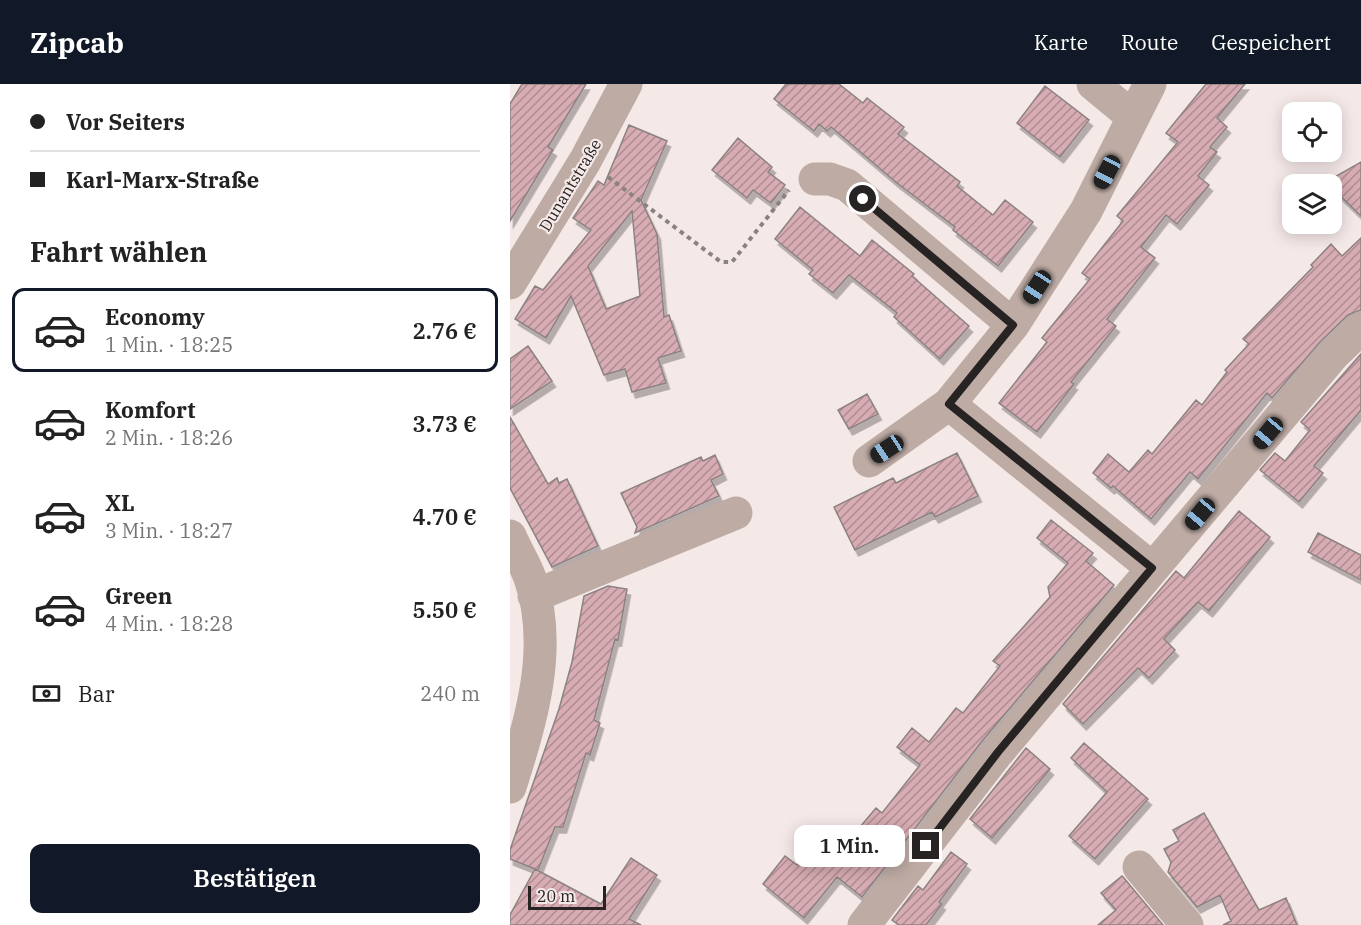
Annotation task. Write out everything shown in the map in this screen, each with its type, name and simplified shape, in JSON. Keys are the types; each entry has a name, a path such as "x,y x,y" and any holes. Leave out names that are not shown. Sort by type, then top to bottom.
{"street":[{"name":"Dunantstraße","path":"510,283 585,161 626,84"},
{"path":"1093,84 1133,117"},
{"path":"869,461 949,404 1013,325 1086,211 1150,84"},
{"path":"815,179 830,179 847,185 1013,325"},
{"path":"864,925 998,752 1333,356 1361,328"},
{"path":"949,404 1152,568"},
{"path":"525,586 736,513"},
{"path":"510,536 540,637 538,675 531,719 510,787"},
{"path":"1139,867 1187,925"}],"path":[{"path":"585,161 721,262 732,262 790,189 815,179"}],"building":[{"path":"522,84 586,84 548,147 553,150 510,221 510,104"},
{"path":"786,84 839,84 863,103 867,98 904,127 898,134 960,182 957,186 993,215 1005,200 1033,222 998,266 953,230 955,227 897,183 831,127 827,131 819,124 814,131 774,99"},
{"path":"1206,84 1245,84 1217,118 1227,127 1210,147 1217,152 1198,176 1209,185 1177,224 1166,215 1141,247 1155,258 1107,319 1116,326 1071,382 1074,384 1037,432 999,403 1047,342 1042,338 1090,279 1082,273 1123,221 1117,216 1178,142 1166,133"},
{"path":"1045,86 1089,120 1060,157 1017,123"},
{"path":"629,125 667,141 641,200 657,234 664,317 669,315 681,351 658,358 666,383 632,392 625,369 604,375 571,296 546,338 515,319 535,286 543,290 591,230 573,218 598,181 604,185","holes":["632,211 640,296 606,309 588,266"]},
{"path":"738,138 772,167 768,172 785,185 771,203 753,190 747,198 712,170"},
{"path":"1361,162 1361,216 1342,198 1342,174 1340,174"},
{"path":"800,207 860,256 872,240 914,274 912,276 969,326 940,359 894,317 897,313 849,275 833,293 809,274 813,270 775,239"},
{"path":"1361,238 1361,310 1348,315 1320,342 1272,398 1267,393 1198,479 1190,472 1151,519 1113,486 1111,488 1093,473 1108,454 1129,472 1148,450 1152,454 1196,400 1202,405 1227,372 1225,370 1249,344 1243,339 1313,267 1311,265 1331,244 1342,256"},
{"path":"528,346 552,381 510,409 510,359"},
{"path":"1361,354 1361,410 1314,466 1323,473 1299,502 1260,470 1275,453 1285,461 1310,430 1301,422"},
{"path":"867,394 878,414 849,429 838,410"},
{"path":"510,417 548,484 557,478 559,483 567,479 598,546 552,567 510,488"},
{"path":"957,453 978,496 935,517 932,512 855,550 834,507 893,478 896,483"},
{"path":"715,455 723,474 711,480 719,496 635,533 637,527 621,493 701,457 703,461"},
{"path":"1239,511 1270,537 1209,611 1198,602 1164,639 1175,650 1149,678 1138,668 1083,724 1063,704 1176,571 1184,578"},
{"path":"1051,520 1093,553 1086,561 1114,585 983,740 862,897 837,877 804,918 763,884 785,856 797,865 809,850 827,866 876,808 882,813 920,765 897,747 912,728 929,742 956,708 963,713 1000,666 993,661 1050,597 1048,587 1068,563 1037,538"},
{"path":"1318,533 1361,555 1361,580 1308,552"},
{"path":"608,586 627,589 618,640 615,639 594,720 600,723 590,755 586,753 563,827 555,827 538,870 510,859 510,850 559,709 572,662 584,596"},
{"path":"1084,743 1148,799 1095,859 1069,836 1107,792 1071,758"},
{"path":"1026,748 1050,769 992,838 970,819"},
{"path":"1204,813 1259,910 1286,898 1297,925 1223,925 1231,921 1220,895 1197,907 1168,872 1171,862 1164,849 1179,841 1173,830"},
{"path":"951,852 967,864 939,902 942,904 926,925 899,925 892,920 918,886 923,890"},
{"path":"631,858 657,875 629,919 641,925 510,925 510,915 535,869 601,904"},
{"path":"1122,876 1163,925 1098,925 1116,910 1101,893"}],"route":[{"path":"863,199 1013,325 949,404 1152,568 998,752 926,846"}]}
